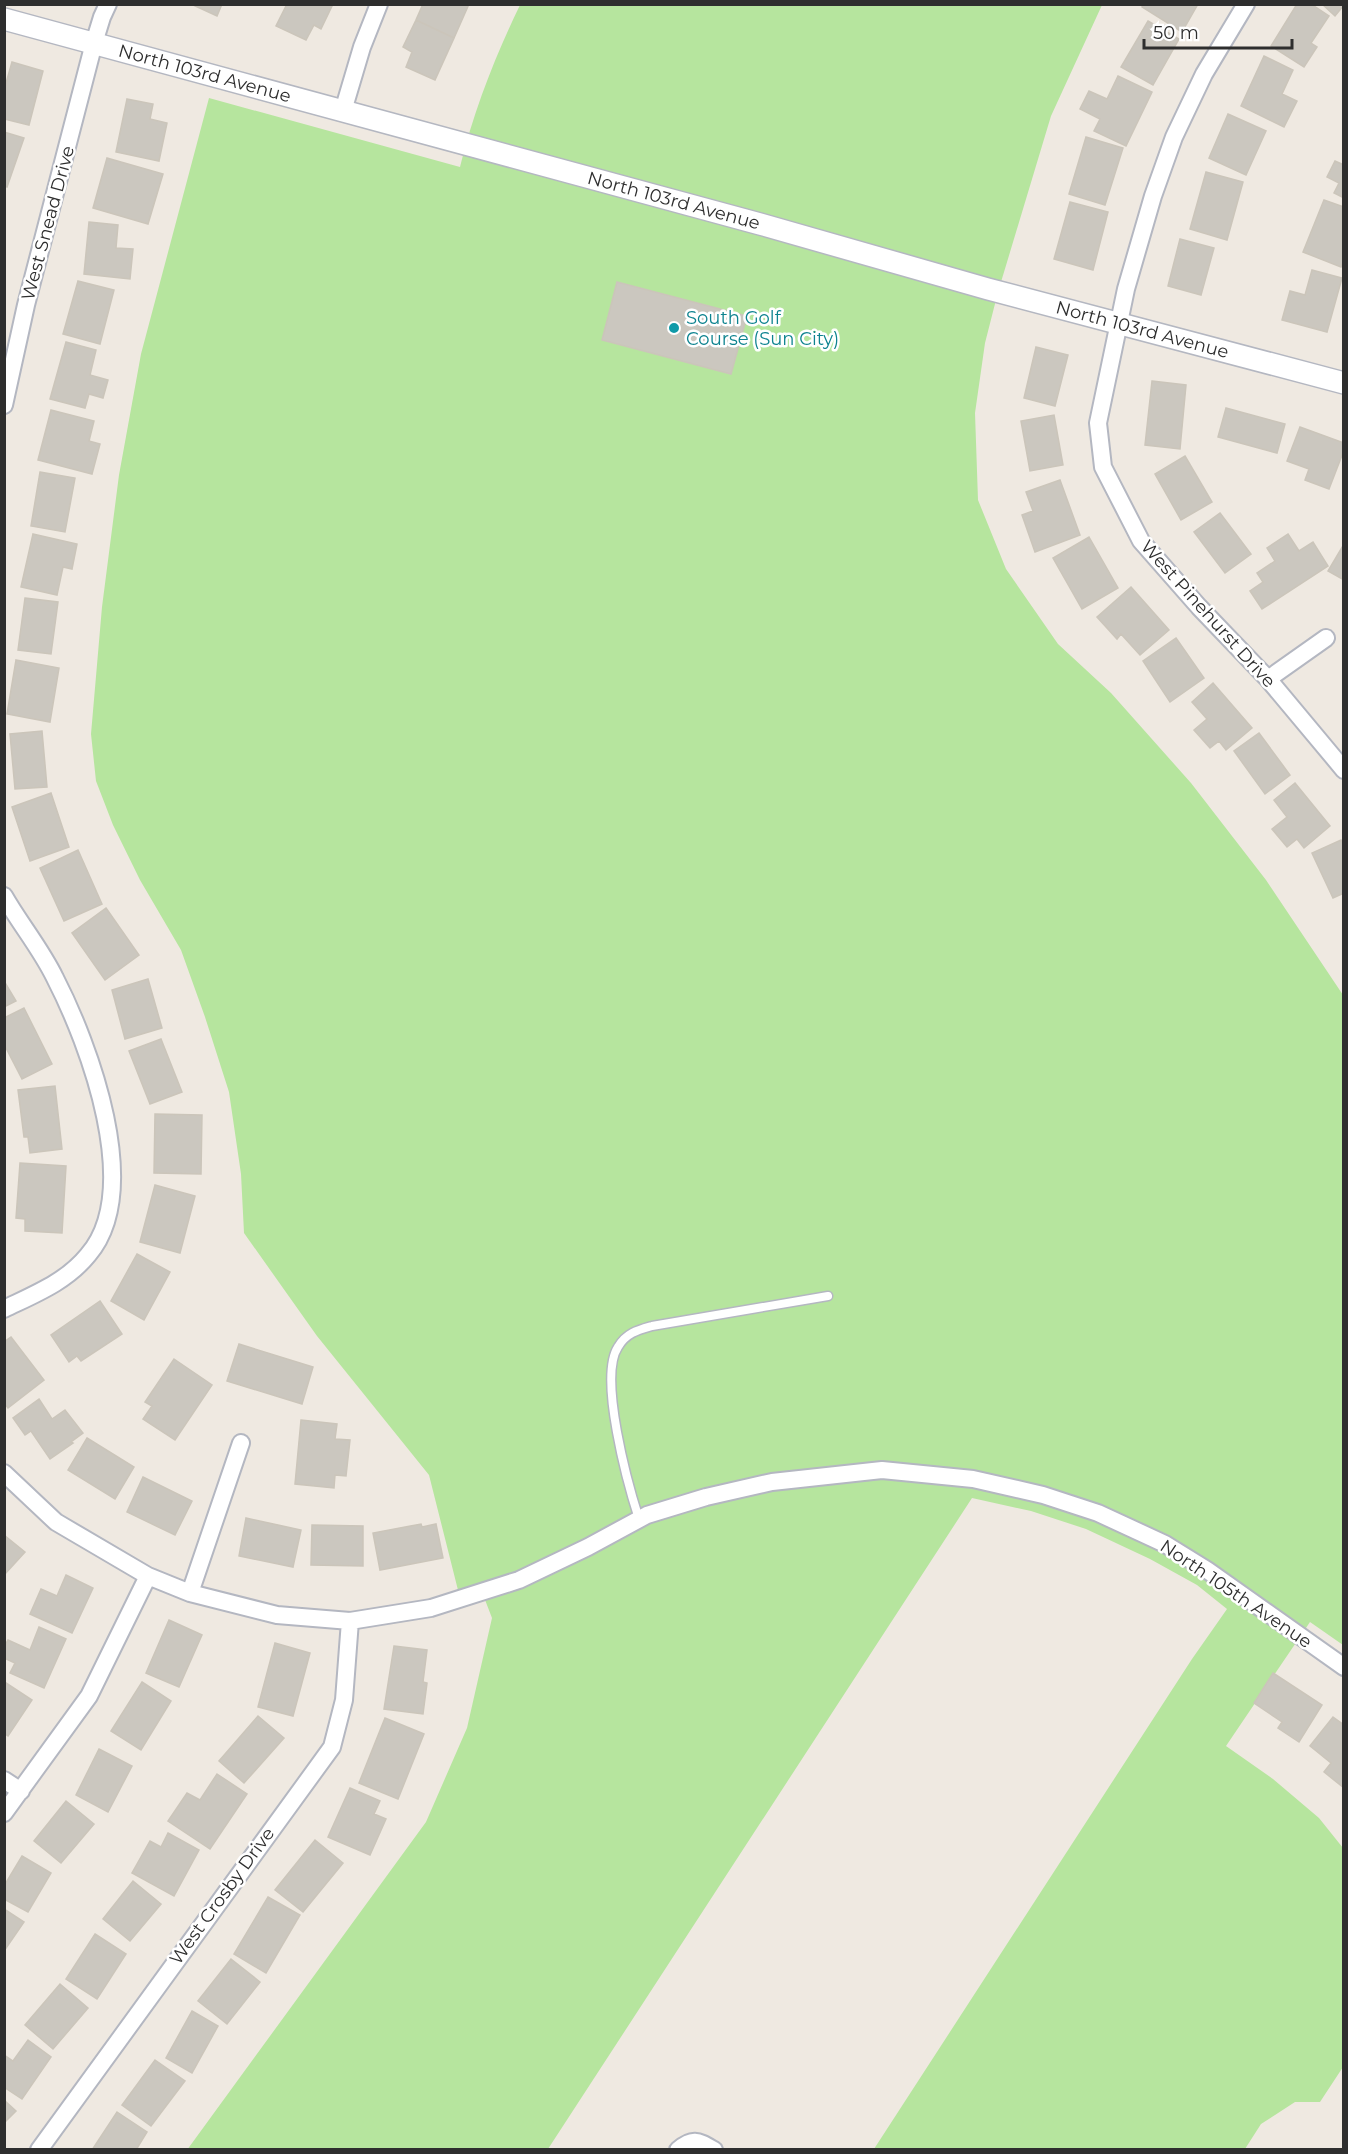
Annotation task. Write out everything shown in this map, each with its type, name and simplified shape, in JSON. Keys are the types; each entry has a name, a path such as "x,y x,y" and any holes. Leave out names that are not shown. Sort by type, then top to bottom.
{"street":[{"name":"West Snead Drive","path":"4,405 26,305 94,43 108,4"},
{"path":"343,111 362,47 379,4"},
{"name":"West Pinehurst Drive","path":"1246,4 1204,74 1174,137 1153,196 1126,289 1098,423 1103,467 1141,541 1199,608 1268,679 1344,770"},
{"name":"North 103rd Avenue","path":"4,19 738,218 999,292 1344,383"},
{"path":"1268,679 1326,638"},
{"path":"4,896 54,975 74,1017 107,1125 112,1158 109,1209 102,1232 90,1254 71,1273 50,1287 4,1309"},
{"path":"190,1593 242,1443"},
{"name":"North 105th Avenue","path":"4,1473 56,1522 148,1576 190,1593 277,1616 350,1621 431,1608 519,1580 588,1547 647,1515 706,1497 772,1482 882,1470 973,1479 1043,1495 1098,1513 1165,1544 1207,1570 1344,1666"},
{"path":"4,1814 89,1696 148,1576"},
{"name":"West Crosby Drive","path":"39,2150 332,1747 344,1700 350,1621"},
{"path":"4,1780 21,1791"},
{"path":"678,2150 687,2142 697,2141 714,2150"}],"lane":[{"path":"639,1519 628,1485 613,1402 611,1366 616,1349 624,1339 632,1332 652,1326 828,1296"}],"green space":[{"name":"South Golf Course (Sun City)","path":"520,5 1102,5 1051,116 985,343 975,413 978,500 1006,569 1058,644 1111,693 1191,783 1266,880 1343,995 1343,1645 1310,1622 1226,1746 1273,1779 1319,1818 1343,1848 1343,2067 1320,2102 1295,2102 1261,2124 1245,2149 874,2149 1192,1659 1227,1609 1197,1585 1150,1559 1086,1529 1031,1511 972,1498 548,2149 187,2150 426,1822 467,1728 492,1618 482,1592 460,1598 429,1475 317,1336 244,1233 241,1174 229,1092 205,1017 181,950 140,880 113,825 96,781 91,734 102,607 119,475 141,354 209,98 460,167 486,84"}],"building":[{"path":"191,4 222,4 217,16"},
{"path":"287,4 333,4 321,29 314,25 306,40 276,26"},
{"path":"423,4 469,4 454,38 416,20"},
{"path":"1143,4 1198,4 1182,32 1142,7"},
{"path":"1297,4 1311,4 1329,16 1311,43 1317,47 1304,67 1271,46"},
{"path":"1322,4 1344,4 1344,5 1335,16"},
{"path":"416,20 454,38 435,80 406,67 412,52 403,47"},
{"path":"1148,21 1179,39 1153,85 1121,67"},
{"path":"1264,56 1293,70 1282,94 1297,101 1284,127 1241,106"},
{"path":"12,62 43,71 29,125 4,119 4,90"},
{"path":"1118,76 1152,92 1126,146 1094,131 1100,119 1080,109 1089,91 1107,99"},
{"path":"127,99 153,104 150,119 167,123 159,161 116,152"},
{"path":"1228,114 1266,131 1246,175 1209,158"},
{"path":"4,132 24,138 7,187 4,186"},
{"path":"1086,137 1123,148 1105,205 1069,194"},
{"path":"107,158 163,174 148,224 93,208"},
{"path":"1335,161 1344,165 1344,198 1334,193 1339,183 1327,177"},
{"path":"1206,172 1243,182 1227,240 1190,229"},
{"path":"1324,200 1344,207 1344,260 1341,267 1303,252"},
{"path":"1070,202 1108,212 1093,270 1054,259"},
{"path":"89,222 118,225 116,248 133,249 130,279 84,274"},
{"path":"1180,239 1214,248 1201,295 1168,286"},
{"path":"1312,270 1342,278 1327,332 1282,320 1290,291 1305,295"},
{"path":"78,281 114,290 100,344 63,334"},
{"name":"South Golf Course (Sun City)","path":"617,282 747,316 731,374 602,340"},
{"path":"66,342 96,350 90,375 108,380 103,398 89,394 85,408 50,399"},
{"path":"1036,347 1068,355 1055,406 1024,398"},
{"path":"1152,381 1186,385 1180,449 1145,445"},
{"path":"1226,408 1285,424 1277,453 1218,437"},
{"path":"51,410 94,421 89,441 100,444 92,474 38,460"},
{"path":"1054,415 1063,465 1030,471 1021,421"},
{"path":"1300,427 1344,443 1344,450 1329,489 1305,480 1309,469 1287,461"},
{"path":"1185,456 1212,502 1181,520 1155,474"},
{"path":"40,472 75,478 65,532 31,526"},
{"path":"1060,480 1080,535 1035,552 1022,515 1033,511 1026,492"},
{"path":"1220,513 1251,554 1225,573 1194,532"},
{"path":"33,534 77,544 72,569 63,567 57,595 21,587"},
{"path":"1288,534 1299,551 1313,542 1328,566 1262,609 1250,591 1263,582 1257,573 1275,561 1267,548"},
{"path":"1089,537 1118,588 1082,609 1053,558"},
{"path":"1344,544 1344,580 1328,571"},
{"path":"1131,587 1169,630 1140,655 1121,634 1117,639 1097,617"},
{"path":"25,598 58,602 51,654 18,650"},
{"path":"1176,638 1204,678 1170,702 1143,661"},
{"path":"16,660 59,668 50,722 7,714"},
{"path":"1213,683 1252,728 1226,750 1219,741 1210,748 1194,730 1207,719 1192,702"},
{"path":"42,731 47,787 15,789 10,734"},
{"path":"1259,733 1290,775 1265,794 1234,751"},
{"path":"1295,783 1330,826 1304,848 1297,839 1287,847 1272,829 1287,817 1274,800"},
{"path":"51,793 69,847 30,861 12,807"},
{"path":"1341,840 1344,846 1344,893 1333,898 1312,853"},
{"path":"78,850 102,904 64,921 40,868"},
{"path":"106,908 139,955 105,980 72,933"},
{"path":"148,979 162,1028 125,1039 112,990"},
{"path":"4,981 16,1001 4,1007"},
{"path":"24,1008 52,1064 22,1079 4,1044 4,1018"},
{"path":"161,1039 182,1092 150,1104 129,1051"},
{"path":"55,1086 62,1149 30,1153 28,1137 24,1137 18,1090"},
{"path":"155,1114 202,1115 201,1174 154,1173"},
{"path":"20,1163 66,1166 62,1233 25,1231 25,1219 16,1218"},
{"path":"155,1185 195,1196 180,1253 140,1242"},
{"path":"137,1254 170,1272 144,1320 111,1301"},
{"path":"100,1301 122,1334 81,1361 77,1356 69,1362 51,1335"},
{"path":"11,1337 44,1380 8,1408 4,1403 4,1342"},
{"path":"239,1344 313,1367 302,1404 227,1381"},
{"path":"174,1359 212,1385 175,1440 143,1419 152,1406 145,1402"},
{"path":"39,1399 52,1419 65,1410 83,1433 50,1459 31,1431 25,1435 13,1418"},
{"path":"301,1420 337,1424 335,1439 350,1440 346,1476 335,1475 334,1488 295,1484"},
{"path":"87,1438 134,1467 115,1499 68,1470"},
{"path":"143,1477 192,1501 175,1535 127,1512"},
{"path":"246,1518 301,1530 293,1567 239,1556"},
{"path":"421,1524 422,1527 436,1524 443,1558 380,1570 373,1533"},
{"path":"312,1525 363,1526 363,1566 311,1565"},
{"path":"4,1535 25,1552 4,1575"},
{"path":"66,1575 93,1588 72,1633 30,1614 41,1589 57,1596"},
{"path":"169,1620 202,1635 179,1687 146,1673"},
{"path":"39,1627 66,1639 44,1688 10,1673 15,1663 4,1658 4,1647 8,1640 30,1650"},
{"path":"275,1643 310,1653 293,1716 258,1707"},
{"path":"394,1646 427,1650 423,1682 427,1683 423,1714 384,1709"},
{"path":"1273,1673 1322,1705 1299,1742 1278,1728 1282,1722 1254,1703"},
{"path":"142,1682 171,1701 141,1750 111,1731"},
{"path":"6,1683 32,1700 8,1736 4,1733 4,1685"},
{"path":"258,1716 284,1738 244,1783 219,1761"},
{"path":"1333,1717 1344,1725 1344,1788 1324,1772 1331,1763 1310,1746"},
{"path":"385,1718 424,1734 398,1799 359,1783"},
{"path":"99,1749 132,1766 108,1812 76,1795"},
{"path":"217,1774 247,1794 210,1849 168,1821 187,1793 200,1800"},
{"path":"350,1788 380,1801 374,1814 386,1819 370,1855 328,1837"},
{"path":"66,1801 94,1824 61,1863 34,1841"},
{"path":"168,1833 199,1850 174,1896 132,1873 150,1841 161,1847"},
{"path":"315,1840 343,1863 303,1912 275,1890"},
{"path":"22,1856 51,1873 28,1912 4,1899 4,1886"},
{"path":"133,1881 161,1904 130,1941 103,1919"},
{"path":"268,1897 300,1915 266,1973 234,1954"},
{"path":"4,1909 24,1922 4,1951"},
{"path":"95,1934 126,1954 97,1999 66,1979"},
{"path":"231,1959 260,1982 227,2024 198,2001"},
{"path":"60,1984 88,2008 53,2049 25,2025"},
{"path":"192,2011 218,2026 192,2073 166,2058"},
{"path":"28,2040 51,2057 22,2099 4,2087 4,2055 13,2061"},
{"path":"155,2060 185,2081 151,2126 122,2105"},
{"path":"4,2100 16,2111 4,2123"},
{"path":"117,2112 147,2132 136,2150 92,2150"}],"place":[{"name":"South Golf Course (Sun City)","path":"674,328"}]}
